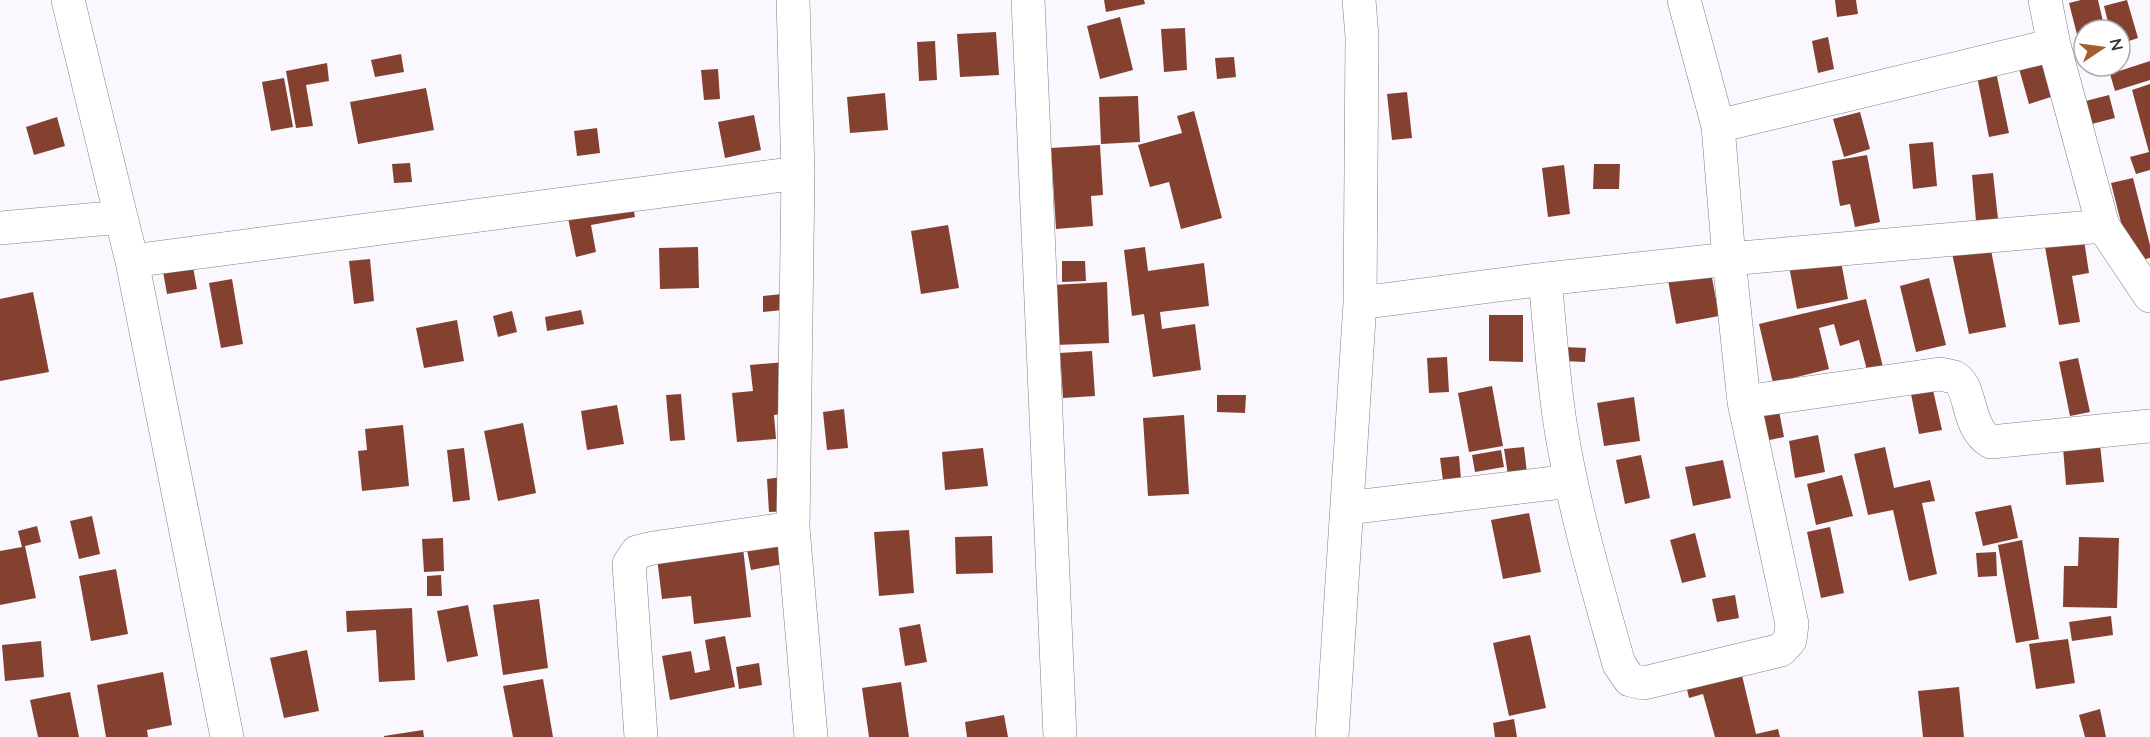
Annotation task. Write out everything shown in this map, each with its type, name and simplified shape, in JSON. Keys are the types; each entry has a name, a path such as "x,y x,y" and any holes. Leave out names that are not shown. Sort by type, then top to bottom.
{"street":[{"path":"68,0 132,261 227,737"},
{"path":"793,0 798,173 793,528 811,737"},
{"path":"1028,0 1060,737"},
{"path":"1332,737 1360,303 1362,37 1359,0"},
{"path":"1545,279 1561,427 1571,481 1585,542 1619,664 1630,680 1644,683 1781,650 1790,640 1792,624 1744,402 1718,126 1684,0"},
{"path":"2045,0 2054,45 2103,226 2150,296"},
{"path":"1718,126 2054,45"},
{"path":"132,261 798,173"},
{"path":"0,228 121,217"},
{"path":"1360,303 1545,279 1729,259 2103,226"},
{"path":"1744,402 1940,374 1955,378 1963,387 1976,428 1981,436 1991,442 2150,426"},
{"path":"1347,508 1571,481"},
{"path":"641,737 629,564 637,552 793,528"}],"building":[{"path":"1104,0 1144,0 1145,4 1106,12"},
{"path":"1835,0 1856,0 1858,14 1837,17"},
{"path":"2098,0 2102,18 2073,18 2069,3"},
{"path":"2127,0 2138,38 2132,40 2132,18 2107,18 2104,6"},
{"path":"1120,17 1133,70 1100,79 1087,26"},
{"path":"1185,28 1187,70 1164,72 1161,29"},
{"path":"996,32 999,75 960,77 957,34"},
{"path":"1828,37 1834,69 1818,73 1812,41"},
{"path":"935,41 937,80 919,81 917,42"},
{"path":"401,54 404,72 375,77 371,60"},
{"path":"1234,57 1236,77 1217,79 1215,58"},
{"path":"2040,58 2051,97 2029,104 2018,65"},
{"path":"2150,61 2150,80 2115,91 2111,78 2132,78 2132,67"},
{"path":"327,63 329,81 306,85 313,126 296,128 286,71"},
{"path":"718,69 720,99 704,100 701,70"},
{"path":"1996,72 2009,133 1989,137 1977,76"},
{"path":"284,78 293,127 271,131 262,82"},
{"path":"2150,84 2150,170 2136,174 2130,157 2149,152 2132,90"},
{"path":"426,88 434,130 358,144 350,102"},
{"path":"1407,92 1412,138 1392,140 1387,94"},
{"path":"885,93 888,130 850,133 847,97"},
{"path":"2109,95 2115,118 2080,127 2074,104"},
{"path":"1138,96 1140,142 1101,144 1099,97"},
{"path":"1194,111 1222,218 1181,229 1169,182 1150,187 1138,145 1182,133 1177,116"},
{"path":"1860,112 1870,149 1844,157 1833,119"},
{"path":"754,115 761,150 725,158 718,122"},
{"path":"57,117 65,146 34,155 26,127"},
{"path":"597,128 600,153 577,156 574,131"},
{"path":"1933,142 1937,186 1913,189 1909,144"},
{"path":"1100,145 1103,195 1091,196 1093,226 1056,229 1051,148"},
{"path":"1867,155 1880,222 1855,227 1850,204 1840,206 1832,161"},
{"path":"410,163 412,182 394,183 392,164"},
{"path":"1594,164 1620,164 1619,189 1593,189"},
{"path":"1564,165 1570,214 1548,217 1542,168"},
{"path":"1993,173 1998,219 1976,221 1972,175"},
{"path":"2133,178 2150,245 2150,258 2131,262 2111,183"},
{"path":"632,201 635,217 591,225 596,252 576,257 567,213"},
{"path":"948,225 959,288 921,294 911,231"},
{"path":"2084,240 2089,273 2072,276 2080,322 2059,325 2045,247"},
{"path":"1990,245 2006,327 1969,334 1952,253"},
{"path":"698,247 699,288 660,289 659,248"},
{"path":"1145,247 1148,271 1204,263 1209,306 1160,312 1162,329 1195,324 1201,370 1153,377 1144,314 1132,316 1124,250"},
{"path":"1840,256 1848,299 1797,309 1789,266"},
{"path":"370,259 374,301 354,304 349,261"},
{"path":"192,261 197,289 167,294 162,266"},
{"path":"1062,261 1085,261 1086,281 1062,282"},
{"path":"1711,272 1719,316 1676,324 1668,280"},
{"path":"1929,278 1946,345 1916,352 1900,286"},
{"path":"232,279 243,344 221,348 209,283"},
{"path":"1107,282 1109,343 1055,345 1053,285"},
{"path":"33,292 49,372 0,381 0,299"},
{"path":"782,294 783,310 763,312 763,296"},
{"path":"1866,299 1883,367 1867,370 1859,340 1840,346 1834,324 1819,328 1829,369 1773,383 1759,324"},
{"path":"581,310 584,324 547,331 545,317"},
{"path":"512,311 517,332 498,337 493,316"},
{"path":"1489,315 1523,315 1523,362 1489,361"},
{"path":"457,320 464,361 424,368 416,328"},
{"path":"1563,347 1586,348 1585,362 1562,361"},
{"path":"1092,351 1095,396 1063,398 1060,353"},
{"path":"1447,357 1449,392 1429,393 1427,358"},
{"path":"2078,358 2090,412 2070,416 2059,362"},
{"path":"786,362 791,413 774,415 776,439 737,442 732,393 753,391 750,365"},
{"path":"1492,386 1503,446 1469,452 1458,393"},
{"path":"1933,390 1942,430 1919,434 1911,394"},
{"path":"681,394 685,440 670,441 666,395"},
{"path":"1217,395 1246,395 1245,413 1217,412"},
{"path":"1634,397 1640,441 1604,446 1597,403"},
{"path":"617,405 624,444 587,450 581,411"},
{"path":"844,409 848,448 827,450 823,412"},
{"path":"1779,411 1784,437 1765,441 1760,415"},
{"path":"1184,415 1189,494 1148,496 1143,418"},
{"path":"523,423 536,493 498,501 484,431"},
{"path":"403,425 409,486 362,491 358,451 367,450 365,429"},
{"path":"1818,435 1825,472 1795,478 1789,441"},
{"path":"2100,444 2104,482 2066,485 2063,447"},
{"path":"1524,447 1527,473 1508,475 1504,449"},
{"path":"1885,447 1894,488 1930,480 1935,501 1922,503 1937,574 1909,581 1893,510 1868,515 1854,454"},
{"path":"464,448 470,500 453,502 447,450"},
{"path":"983,448 988,486 945,490 942,452"},
{"path":"1501,450 1504,467 1475,472 1472,455"},
{"path":"1641,455 1650,498 1625,504 1616,460"},
{"path":"1459,456 1461,479 1443,481 1440,458"},
{"path":"1723,460 1731,498 1693,506 1685,467"},
{"path":"1842,475 1853,516 1816,525 1807,484"},
{"path":"790,476 793,511 769,512 767,479"},
{"path":"2011,505 2018,538 1983,546 1975,512"},
{"path":"1529,513 1541,572 1503,579 1491,520"},
{"path":"92,516 100,554 79,559 70,521"},
{"path":"37,526 41,542 25,546 36,598 0,605 0,551 22,547 18,531"},
{"path":"1830,527 1844,593 1821,598 1807,532"},
{"path":"909,530 914,593 879,596 874,532"},
{"path":"1695,533 1706,577 1682,583 1670,540"},
{"path":"992,536 993,573 956,574 955,537"},
{"path":"2079,537 2119,538 2117,608 2063,607 2064,566 2078,566"},
{"path":"443,538 444,571 424,572 422,539"},
{"path":"2022,540 2039,639 2016,643 1998,545"},
{"path":"790,542 794,562 751,570 747,550"},
{"path":"743,548 751,617 694,624 691,596 662,599 657,558"},
{"path":"1996,552 1997,576 1978,577 1976,553"},
{"path":"116,569 128,634 91,641 79,576"},
{"path":"441,575 442,596 427,596 427,576"},
{"path":"1735,595 1739,618 1717,622 1712,599"},
{"path":"539,599 548,668 503,675 493,605"},
{"path":"468,605 478,656 447,662 437,611"},
{"path":"412,608 415,680 379,682 376,630 347,632 346,611"},
{"path":"2111,616 2113,635 2072,641 2069,622"},
{"path":"920,624 927,662 905,666 899,628"},
{"path":"1530,635 1546,708 1509,716 1493,643"},
{"path":"725,636 735,687 670,700 662,656 691,651 695,673 710,670 705,640"},
{"path":"2068,639 2075,683 2036,689 2029,644"},
{"path":"41,641 44,677 5,681 2,645"},
{"path":"307,650 319,711 284,718 270,658"},
{"path":"759,663 762,685 739,689 736,667"},
{"path":"1739,663 1756,734 1778,729 1780,737 1715,737 1703,694 1689,698 1684,676"},
{"path":"163,672 172,725 147,730 148,737 106,737 97,685"},
{"path":"543,679 553,737 513,737 503,686"},
{"path":"901,682 909,737 869,737 862,688"},
{"path":"1959,687 1964,737 1923,737 1918,691"},
{"path":"70,692 79,737 38,737 30,700"},
{"path":"2100,709 2106,737 2085,737 2079,715"},
{"path":"1004,715 1008,737 967,737 965,722"},
{"path":"1514,719 1517,737 1495,737 1493,723"},
{"path":"423,730 424,737 384,737 384,736"}]}
